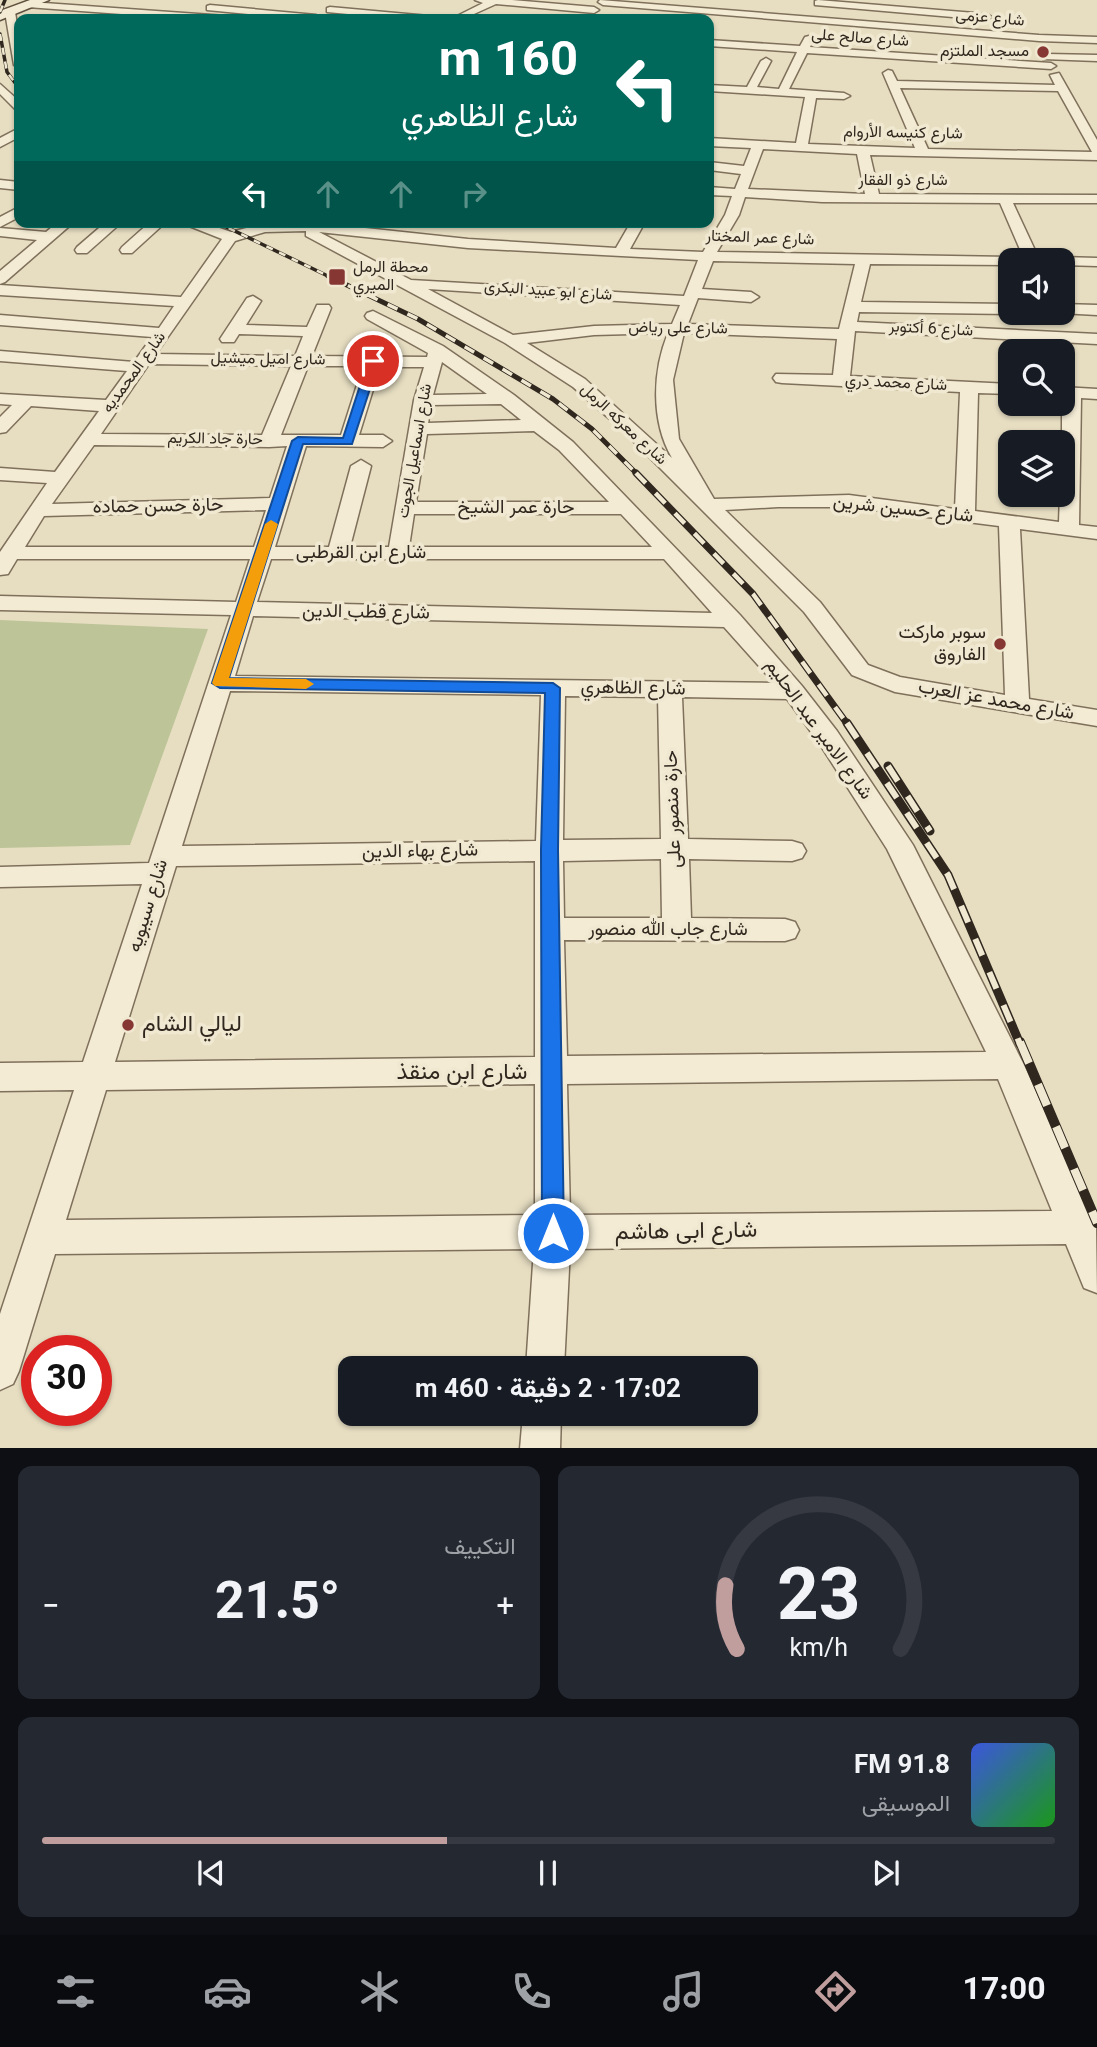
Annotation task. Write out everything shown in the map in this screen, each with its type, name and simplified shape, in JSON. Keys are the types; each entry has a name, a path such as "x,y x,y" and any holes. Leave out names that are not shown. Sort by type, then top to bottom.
{"main road":[{"path":"15,14 33,2"}],"street":[{"path":"228,13 245,0"},
{"path":"322,14 349,0"},
{"path":"480,0 594,10"},
{"path":"139,1 228,13 279,14"},
{"path":"467,14 495,1"},
{"path":"590,14 605,1"},
{"name":"شارع عزمى","path":"605,1 818,20 885,41 997,35 1097,40"},
{"path":"979,1 997,35"},
{"path":"33,2 160,14"},
{"path":"804,2 987,17"},
{"path":"782,93 818,20 820,2"},
{"path":"270,13 289,4"},
{"path":"401,14 417,5"},
{"path":"330,10 375,14"},
{"path":"728,44 738,31"},
{"path":"792,32 811,34"},
{"path":"1039,38 1054,66 1060,88 1097,153"},
{"path":"885,41 893,85 923,152"},
{"name":"شارع صالح على","path":"714,43 803,51 885,41 937,60 1054,66 1097,58"},
{"path":"937,60 944,74"},
{"path":"750,91 766,61"},
{"path":"893,85 1060,88"},
{"path":"0,87 14,102"},
{"path":"714,89 844,96"},
{"path":"801,149 811,94"},
{"path":"5,111 14,116"},
{"name":"شارع كنيسه الأروام","path":"714,142 863,151 1097,153"},
{"path":"708,505 670,439 664,380 676,334 708,255 733,215 758,146"},
{"path":"863,151 873,198"},
{"path":"714,167 749,171"},
{"name":"شارع ذو الفقار","path":"714,191 873,198 1097,199"},
{"path":"1005,199 1027,248"},
{"path":"0,223 14,212"},
{"path":"0,279 6,267 60,228"},
{"path":"82,250 108,228"},
{"path":"127,250 147,233 163,228"},
{"path":"219,230 242,231 248,228"},
{"name":"شارع معركه الرمل","path":"301,228 511,340 579,383 626,424 812,607 860,670 895,684"},
{"name":"شارع عمر المختار","path":"354,228 402,237 537,249 998,261"},
{"path":"402,237 412,228"},
{"path":"621,252 635,228"},
{"name":"شارع المحمديه","path":"3,564 141,363 187,302 219,230"},
{"path":"0,232 50,237"},
{"path":"841,381 847,330 863,259"},
{"path":"1090,262 1097,282"},
{"name":"شارع ابو عبيد البكرى","path":"406,283 692,297 751,297"},
{"path":"0,290 187,302"},
{"path":"215,359 253,301"},
{"path":"853,307 998,309"},
{"path":"269,441 323,308"},
{"path":"1075,309 1097,310"},
{"name":"شارع الامير عبد الحليم","path":"373,316 508,400 574,454 670,552 794,691 828,737 899,845 1009,1065 1097,1275"},
{"path":"0,320 164,333"},
{"path":"235,329 314,332"},
{"name":"شارع على رياض","path":"511,340 560,332 676,334 847,330"},
{"name":"شارع 6 أكتوبر","path":"847,330 1097,339"},
{"path":"676,334 718,343"},
{"name":"شارع اميل ميشيل","path":"0,356 141,363 215,359 373,361 435,356"},
{"name":"شارع اسماعيل الجوت","path":"398,553 423,400 435,356"},
{"path":"348,441 373,361"},
{"name":"شارع محمد دري","path":"782,378 998,388"},
{"path":"965,516 969,387"},
{"path":"1075,393 1097,394"},
{"path":"0,399 111,406"},
{"path":"423,400 508,400"},
{"path":"0,428 26,401"},
{"path":"1067,416 1069,529"},
{"path":"418,429 540,425"},
{"name":"حارة جاد الكريم","path":"89,439 383,442"},
{"name":"شارع سيبويه","path":"0,1371 298,441"},
{"path":"338,553 361,466"},
{"path":"0,474 61,478"},
{"name":"شارع حسين شرين","path":"708,505 849,501 1097,533"},
{"name":"حارة حسن حماده","path":"38,510 277,504"},
{"name":"حارة عمر الشيخ","path":"405,508 626,508"},
{"path":"1009,521 1017,704"},
{"path":"0,529 24,530"},
{"name":"شارع ابن القرطبى","path":"3,564 262,552 670,552"},
{"name":"شارع قطب الدين","path":"0,603 733,620"},
{"name":"شارع الظاهري","path":"220,683 794,691"},
{"name":"شارع محمد عز العرب","path":"895,684 1097,718"},
{"path":"546,1356 553,1233 549,850 553,688"},
{"name":"حارة منصور على","path":"670,689 677,930"},
{"name":"شارع بهاء الدين","path":"0,877 162,865 549,850 792,851"},
{"name":"شارع جاب الله منصور","path":"550,929 785,930"},
{"name":"شارع ابن منقذ","path":"0,1077 1009,1065"},
{"name":"شارع ابى هاشم","path":"43,1237 1078,1227"},
{"path":"540,1448 541,1426"}],"green space":[{"path":"0,620 208,629 130,845 0,848"}],"railway":[{"path":"0,12 5,0"},
{"path":"0,34 7,72 14,81"},
{"path":"228,228 332,278"},
{"path":"328,276 418,319 553,399 592,429 636,473"},
{"path":"636,473 753,594 848,725"},
{"path":"847,723 948,875 1020,1044"},
{"path":"888,766 930,831"},
{"path":"1020,1042 1097,1223"}],"slow traffic":[{"path":"271,524 220,683 306,684"}],"place":[{"name":"مسجد الملتزم","path":"1043,52"},
{"name":"محطة الرمل الميري","path":"337,277"},
{"name":"سوبر ماركت الفاروق","path":"1000,644"},
{"name":"ليالي الشام","path":"128,1025"}],"route":[{"path":"373,361 348,441 298,441 220,683 553,688 549,850 553,1233"}]}
